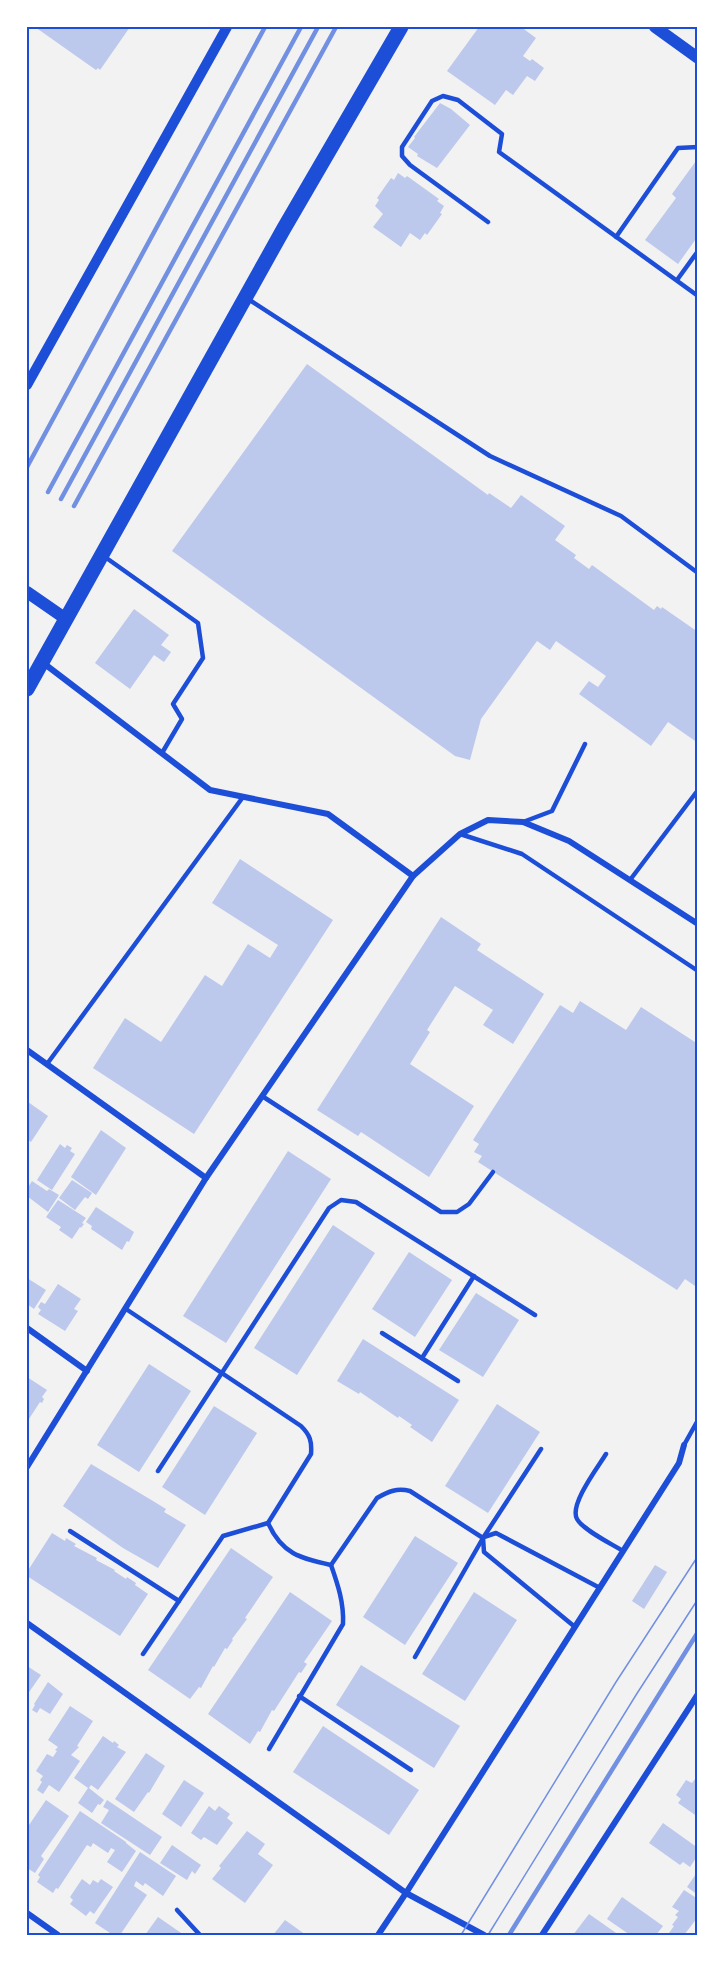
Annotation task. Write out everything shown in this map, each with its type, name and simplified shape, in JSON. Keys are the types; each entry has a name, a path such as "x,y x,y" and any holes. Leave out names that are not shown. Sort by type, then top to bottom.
{"main road":[{"path":"27,689 283,230 401,27"},
{"path":"655,27 698,58"},
{"path":"27,592 66,619"}],"street":[{"path":"27,385 227,27"},
{"path":"42,661 210,790 328,814 413,876"},
{"path":"27,1467 206,1178 262,1096 413,876 460,834 488,820 523,822 569,841 698,924"},
{"path":"27,1050 206,1178"},
{"path":"27,1328 87,1371"},
{"path":"378,1935 679,1463 684,1445"},
{"path":"27,1623 406,1893 484,1935"},
{"path":"542,1935 698,1694"},
{"path":"27,1913 58,1935"}],"lane":[{"path":"488,222 410,165 402,156 402,147 432,101 443,96 458,100 502,134 499,152 698,296"},
{"path":"616,237 678,148 698,147"},
{"path":"677,280 698,251"},
{"path":"246,298 489,456 621,516 698,573"},
{"path":"102,554 198,623 203,658 173,704 182,718 162,753"},
{"path":"523,822 552,811 585,744"},
{"path":"630,880 698,790"},
{"path":"47,1064 243,797"},
{"path":"460,834 522,854 698,971"},
{"path":"262,1096 441,1212 457,1212 469,1204 493,1172"},
{"path":"158,1471 329,1208 341,1200 356,1202 535,1315"},
{"path":"422,1358 474,1276"},
{"path":"126,1309 301,1426 308,1433 312,1442 311,1454 268,1523 223,1536 143,1654"},
{"path":"382,1333 458,1381"},
{"path":"684,1445 698,1420"},
{"path":"415,1658 483,1538 541,1449"},
{"path":"606,1454 576,1505 576,1518 581,1524 623,1551"},
{"path":"331,1565 377,1498 387,1491 399,1488 410,1491 483,1538"},
{"path":"268,1523 274,1536 293,1554 331,1565"},
{"path":"70,1531 179,1601"},
{"path":"483,1538 496,1533 600,1588"},
{"path":"483,1538 484,1552 575,1627"},
{"path":"269,1749 343,1624 344,1610 341,1593 331,1565"},
{"path":"299,1696 411,1770"},
{"path":"177,1910 200,1935"}],"building":[{"path":"35,27 130,27 100,70 98,68 96,70"},
{"path":"479,27 521,27 536,38 523,56 530,61 532,59 544,68 535,81 527,76 513,95 506,90 495,105 447,71"},
{"path":"440,103 470,125 437,168 417,156 418,154 408,147"},
{"path":"696,161 698,162 698,236 678,264 645,240 676,198 672,194"},
{"path":"398,173 405,178 407,176 439,199 437,201 444,206 440,213 442,214 427,235 425,233 420,240 410,233 401,247 373,227 383,214 375,206 379,200 377,198 391,178 394,180"},
{"path":"307,364 488,495 489,493 511,508 521,495 565,526 555,540 576,555 574,558 589,569 592,565 654,610 657,606 661,609 662,607 698,632 698,743 668,722 651,746 579,694 589,681 598,687 606,676 556,641 550,650 537,641 481,719 470,760 455,756 172,551"},
{"path":"134,609 169,635 161,645 171,652 164,662 154,655 130,689 95,663"},
{"path":"240,859 333,920 194,1134 93,1068 125,1018 161,1042 205,975 222,986 248,944 270,958 278,945 212,903"},
{"path":"441,917 481,944 477,950 544,994 513,1044 483,1025 493,1010 455,986 427,1030 430,1032 410,1064 474,1106 429,1177 361,1132 358,1136 317,1110"},
{"path":"580,1001 626,1030 641,1007 698,1044 698,1288 685,1279 677,1290 478,1162 482,1156 474,1152 479,1144 473,1140 560,1005 573,1013"},
{"path":"28,1102 48,1116 31,1142 27,1139"},
{"path":"101,1130 126,1148 96,1195 71,1177"},
{"path":"60,1144 65,1148 67,1145 72,1148 70,1151 75,1154 52,1190 37,1180"},
{"path":"288,1151 331,1179 226,1343 183,1316"},
{"path":"72,1180 92,1193 88,1199 85,1197 75,1210 59,1198"},
{"path":"32,1181 47,1191 49,1189 59,1195 48,1212 27,1196 27,1189"},
{"path":"58,1200 86,1218 72,1239 59,1230 61,1227 46,1217"},
{"path":"96,1207 134,1232 122,1250 91,1229 92,1226 86,1222"},
{"path":"333,1225 375,1253 297,1375 254,1348"},
{"path":"409,1252 452,1280 415,1337 372,1309"},
{"path":"27,1278 46,1290 34,1309 27,1304"},
{"path":"58,1284 81,1299 74,1309 78,1311 65,1331 38,1314 41,1310 38,1307 41,1302 45,1304"},
{"path":"476,1293 519,1320 483,1377 439,1350"},
{"path":"363,1339 459,1400 432,1442 410,1427 412,1425 399,1416 398,1418 360,1392 359,1394 337,1381"},
{"path":"149,1364 191,1391 139,1472 97,1445"},
{"path":"27,1377 47,1390 42,1397 44,1399 42,1403 40,1402 27,1422"},
{"path":"497,1404 540,1432 488,1513 445,1486"},
{"path":"214,1406 257,1433 205,1515 162,1487"},
{"path":"91,1464 166,1509 164,1512 186,1525 158,1568 123,1548 63,1506"},
{"path":"52,1533 65,1541 66,1538 76,1544 74,1546 97,1558 96,1560 126,1579 127,1577 148,1594 120,1636 27,1576 27,1572"},
{"path":"415,1536 458,1563 405,1645 363,1617"},
{"path":"231,1548 273,1577 227,1649 225,1648 213,1666 201,1688 199,1687 190,1699 148,1670"},
{"path":"655,1565 667,1572 644,1609 632,1601"},
{"path":"290,1592 332,1621 304,1662 307,1664 301,1673 299,1672 250,1744 208,1714"},
{"path":"474,1592 517,1620 465,1701 422,1674"},
{"path":"361,1665 460,1726 434,1768 336,1705"},
{"path":"27,1666 41,1675 27,1695"},
{"path":"48,1682 63,1694 50,1714 40,1708 37,1713 32,1710 34,1704"},
{"path":"70,1706 93,1721 77,1746 79,1747 71,1755 80,1761 59,1792 49,1785 43,1794 37,1790 43,1776 36,1771 47,1754 53,1757 57,1751 55,1750 58,1747 48,1740"},
{"path":"323,1726 419,1790 389,1835 293,1772"},
{"path":"103,1736 113,1743 114,1741 119,1745 117,1747 126,1752 98,1790 91,1785 89,1788 104,1800 92,1813 78,1803 88,1788 74,1778"},
{"path":"146,1753 165,1766 149,1793 134,1812 115,1799"},
{"path":"695,1779 698,1781 698,1817 678,1803 681,1799 676,1795 686,1780 692,1783"},
{"path":"184,1780 204,1793 181,1827 162,1814"},
{"path":"46,1800 69,1816 41,1856 44,1859 35,1873 27,1868 27,1828"},
{"path":"107,1800 162,1837 150,1855 101,1823 109,1810 103,1807"},
{"path":"209,1806 215,1811 219,1806 230,1814 227,1818 233,1823 217,1845 204,1837 201,1840 191,1833"},
{"path":"80,1811 136,1851 122,1872 107,1862 115,1850 111,1848 108,1853 93,1843 91,1847 87,1845 53,1893 37,1882 40,1877 38,1875"},
{"path":"663,1823 698,1848 698,1855 690,1867 683,1862 680,1865 649,1843"},
{"path":"247,1831 265,1844 258,1854 273,1865 245,1903 212,1879 221,1868 219,1866"},
{"path":"172,1845 201,1865 195,1874 192,1871 187,1880 160,1863"},
{"path":"140,1852 176,1876 163,1896 145,1883 143,1886 136,1881 134,1886 147,1895 120,1935 113,1935 95,1923"},
{"path":"698,1871 698,1895 687,1887"},
{"path":"82,1879 90,1885 93,1880 98,1883 101,1879 113,1887 94,1914 90,1911 86,1916 70,1904 73,1900 70,1897"},
{"path":"684,1890 698,1899 698,1917 684,1935 670,1935 674,1926 672,1925 678,1917 675,1915 679,1911 672,1907"},
{"path":"622,1897 663,1926 656,1935 630,1935 607,1919"},
{"path":"589,1914 619,1935 573,1935"},
{"path":"158,1917 184,1935 145,1935"},
{"path":"285,1920 306,1935 273,1935"}],"tram line":[{"path":"461,1935 616,1682 698,1556"},
{"path":"488,1935 698,1599"}],"railway":[{"path":"27,467 265,27"},
{"path":"48,492 301,27"},
{"path":"61,499 318,27"},
{"path":"74,506 336,27"},
{"path":"509,1935 698,1632"}]}
